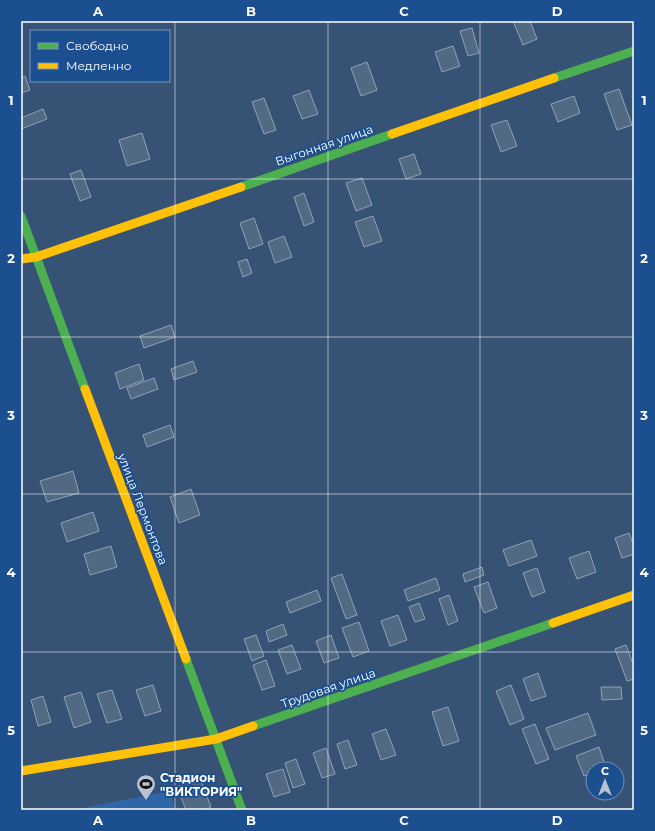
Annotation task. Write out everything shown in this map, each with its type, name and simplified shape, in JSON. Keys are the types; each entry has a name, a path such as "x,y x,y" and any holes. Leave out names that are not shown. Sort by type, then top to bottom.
{"street":[{"name":"Выгонная улица","path":"21,259 36,257 634,52"},
{"name":"улица Лермонтова","path":"21,216 242,810"},
{"name":"Трудовая улица","path":"21,771 216,739 634,595"}],"shaded area":[{"name":"Стадион \"ВИКТОРИЯ\"","path":"169,791 176,810 72,810"}],"building":[{"path":"513,21 530,21 537,39 523,45"},
{"path":"472,28 479,53 468,56 460,31"},
{"path":"453,46 460,66 442,72 435,52"},
{"path":"367,62 377,90 361,96 351,68"},
{"path":"25,76 30,90 21,93 21,78"},
{"path":"619,89 632,125 617,130 604,94"},
{"path":"309,90 318,114 302,119 293,96"},
{"path":"574,96 580,113 558,122 551,104"},
{"path":"264,98 276,130 264,134 252,102"},
{"path":"43,109 47,119 21,129 21,118"},
{"path":"507,120 517,146 501,152 491,125"},
{"path":"142,133 150,159 127,166 119,140"},
{"path":"414,154 421,174 406,179 399,159"},
{"path":"81,170 91,197 80,201 70,174"},
{"path":"362,178 372,205 356,211 346,183"},
{"path":"304,193 314,222 304,226 294,197"},
{"path":"373,216 382,241 364,247 355,222"},
{"path":"254,218 263,244 249,249 240,223"},
{"path":"284,236 292,257 275,263 268,242"},
{"path":"247,259 252,273 243,277 238,262"},
{"path":"171,325 175,337 144,348 140,336"},
{"path":"193,361 197,372 174,380 171,369"},
{"path":"139,364 144,380 120,389 115,373"},
{"path":"154,378 158,389 131,399 127,388"},
{"path":"170,425 174,437 147,447 143,435"},
{"path":"73,471 79,493 47,502 40,481"},
{"path":"191,489 200,515 179,523 170,497"},
{"path":"93,512 99,531 67,542 61,523"},
{"path":"629,533 634,546 634,554 622,558 615,538"},
{"path":"531,540 537,556 509,566 503,550"},
{"path":"111,546 117,567 90,575 84,554"},
{"path":"589,551 596,572 577,579 569,558"},
{"path":"482,567 484,575 465,582 463,574"},
{"path":"537,568 545,592 532,597 523,573"},
{"path":"342,574 357,615 346,619 331,578"},
{"path":"436,578 440,590 408,601 404,590"},
{"path":"488,582 497,608 484,613 474,587"},
{"path":"317,590 321,601 290,613 286,602"},
{"path":"449,595 458,621 448,625 439,599"},
{"path":"419,603 425,619 415,622 409,607"},
{"path":"398,615 407,640 390,646 381,621"},
{"path":"359,622 369,651 353,657 342,628"},
{"path":"283,624 287,635 269,642 266,631"},
{"path":"256,635 264,656 252,661 244,639"},
{"path":"331,635 339,658 324,663 316,641"},
{"path":"292,645 301,669 287,674 278,650"},
{"path":"626,645 634,667 634,679 627,681 615,649"},
{"path":"266,660 275,686 262,690 253,665"},
{"path":"538,673 546,696 531,701 523,679"},
{"path":"153,685 161,711 145,716 136,690"},
{"path":"511,685 524,719 510,725 496,691"},
{"path":"601,687 621,687 622,699 602,700"},
{"path":"112,690 122,719 107,723 97,694"},
{"path":"81,692 91,722 74,728 64,697"},
{"path":"43,696 51,722 38,726 31,700"},
{"path":"448,707 459,741 443,746 432,712"},
{"path":"588,713 596,735 555,750 546,728"},
{"path":"535,724 549,759 536,764 522,729"},
{"path":"386,729 396,755 381,760 372,734"},
{"path":"348,740 357,765 345,769 337,744"},
{"path":"599,747 604,761 585,761 584,776 576,756"},
{"path":"326,748 335,774 322,778 313,753"},
{"path":"296,759 305,784 293,788 285,763"},
{"path":"283,769 290,792 274,797 266,774"},
{"path":"200,778 211,807 204,810 186,810 177,787"}],"traffic: fast":[{"path":"554,78 634,51"},
{"path":"241,187 392,134"},
{"path":"21,216 85,389"},
{"path":"253,726 553,623"},
{"path":"186,659 242,810"}],"traffic: slow":[{"path":"392,134 554,78"},
{"path":"21,259 36,257 241,187"},
{"path":"85,389 186,659"},
{"path":"553,623 634,595"},
{"path":"21,771 216,739 253,726"}],"place":[{"name":"Стадион \"ВИКТОРИЯ\"","path":"146,801"}]}
